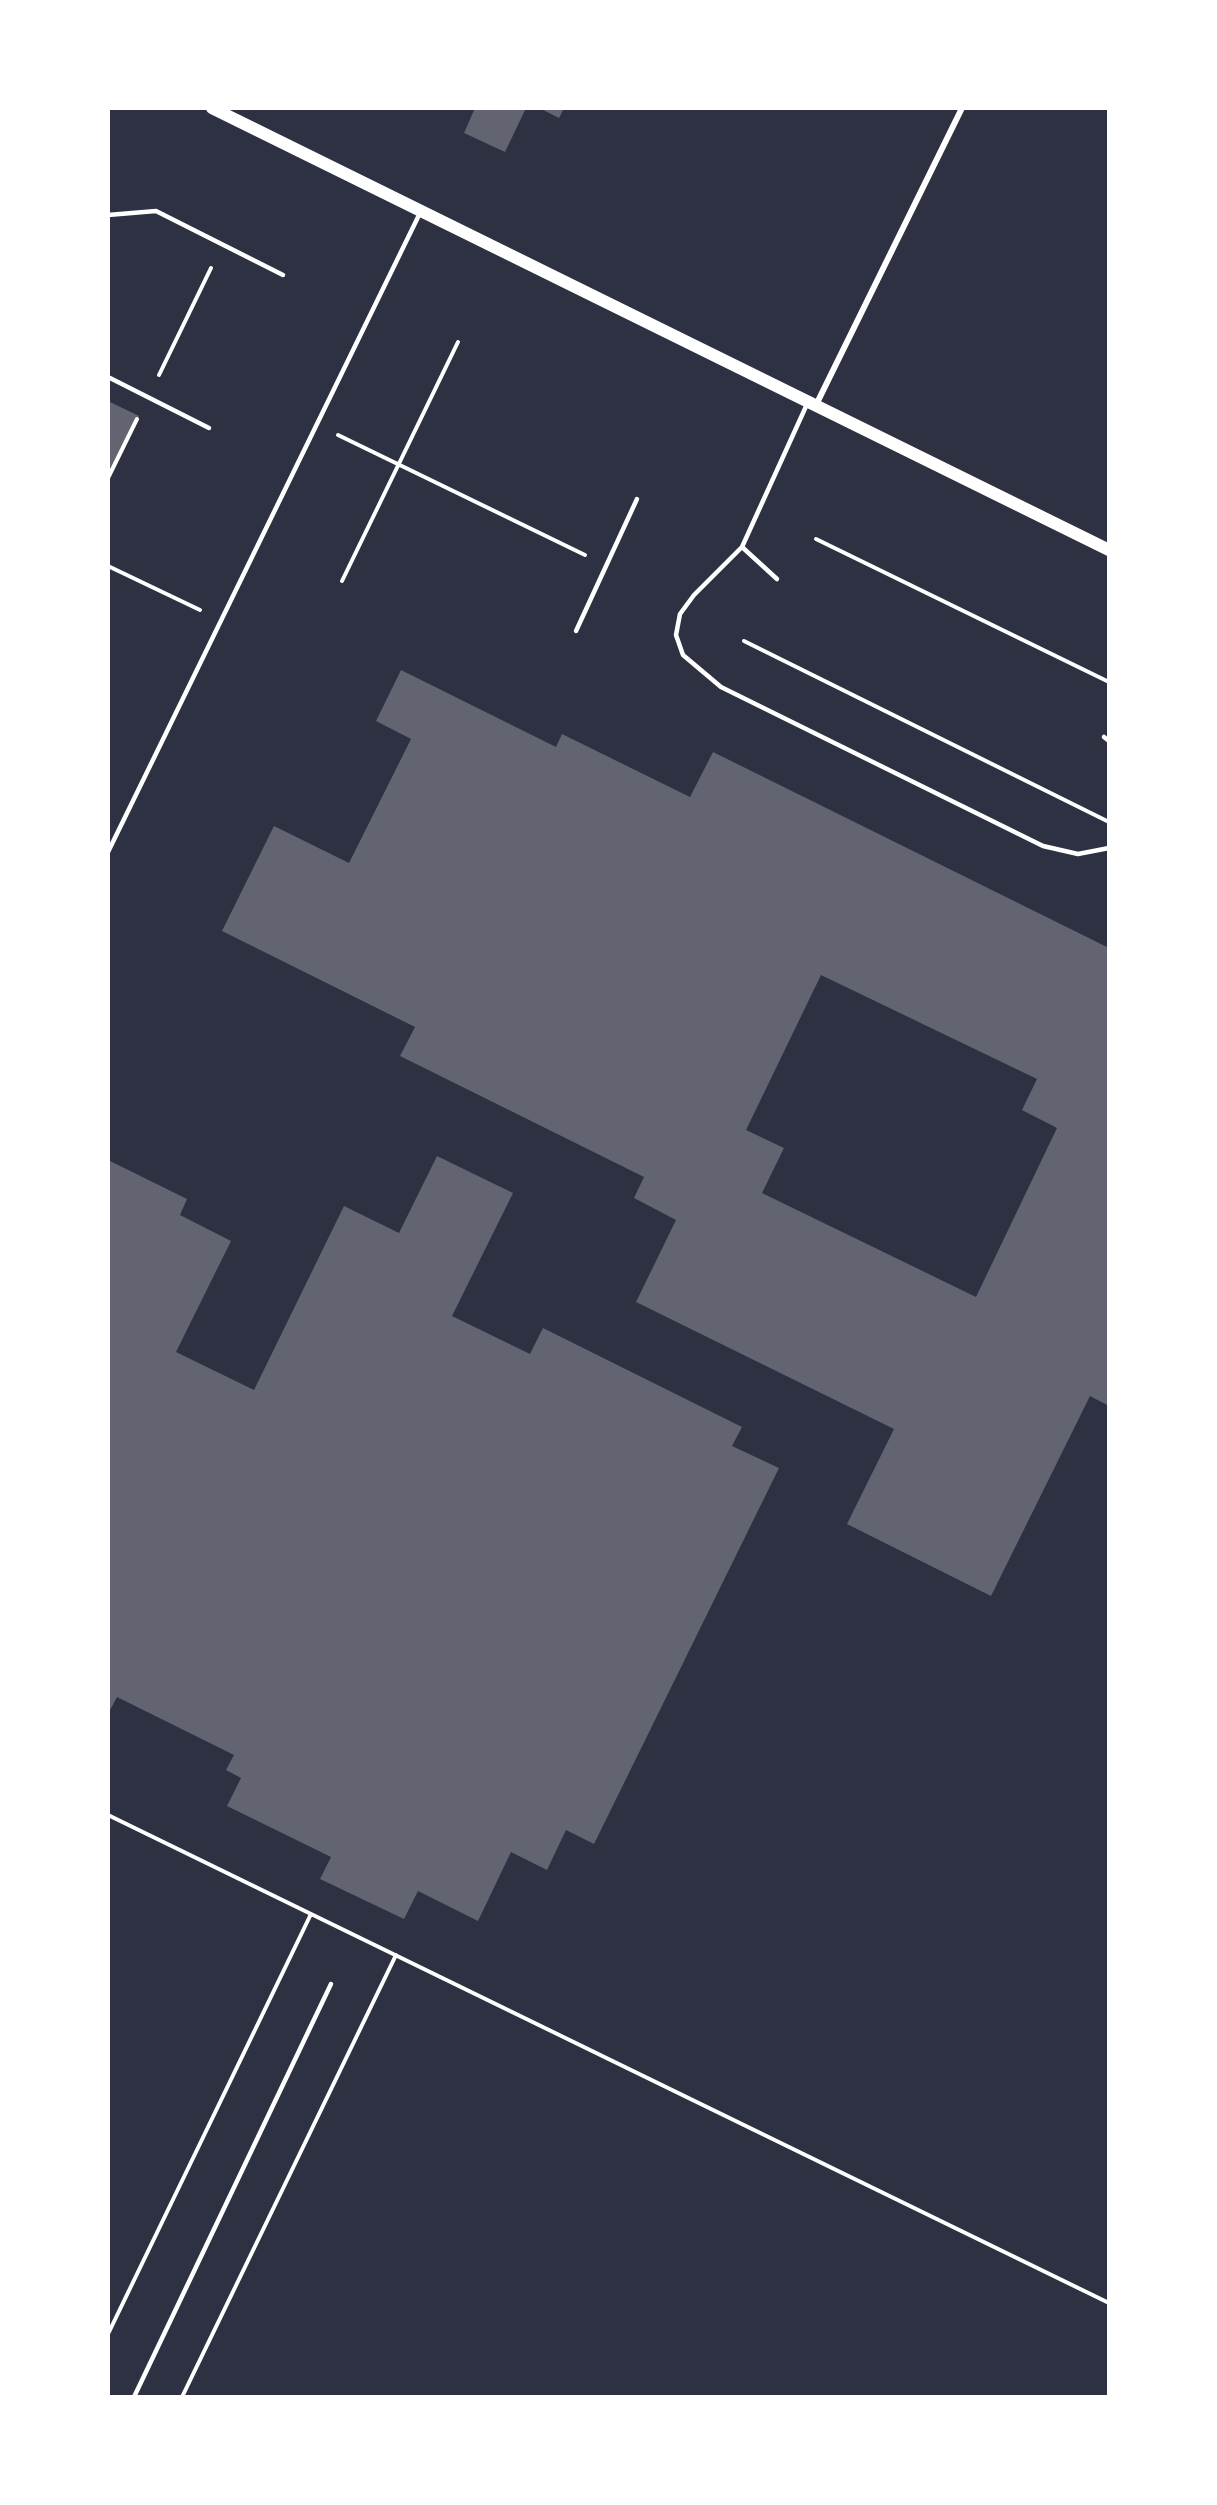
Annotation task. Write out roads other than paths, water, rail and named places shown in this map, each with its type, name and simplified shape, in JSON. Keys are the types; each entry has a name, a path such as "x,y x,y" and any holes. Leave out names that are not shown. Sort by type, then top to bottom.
{"main road":[{"path":"216,109 1109,550"}],"street":[{"path":"812,404 962,108"}],"lane":[{"path":"108,215 156,211 283,275"},
{"path":"108,852 421,211"},
{"path":"108,377 209,428"},
{"path":"812,404 742,547 694,595 680,614 676,634 683,655 721,687 1043,846 1078,854 1109,848"},
{"path":"576,631 637,499"},
{"path":"742,547 777,579"},
{"path":"1104,737 1109,741"},
{"path":"134,2397 331,1984"}]}
